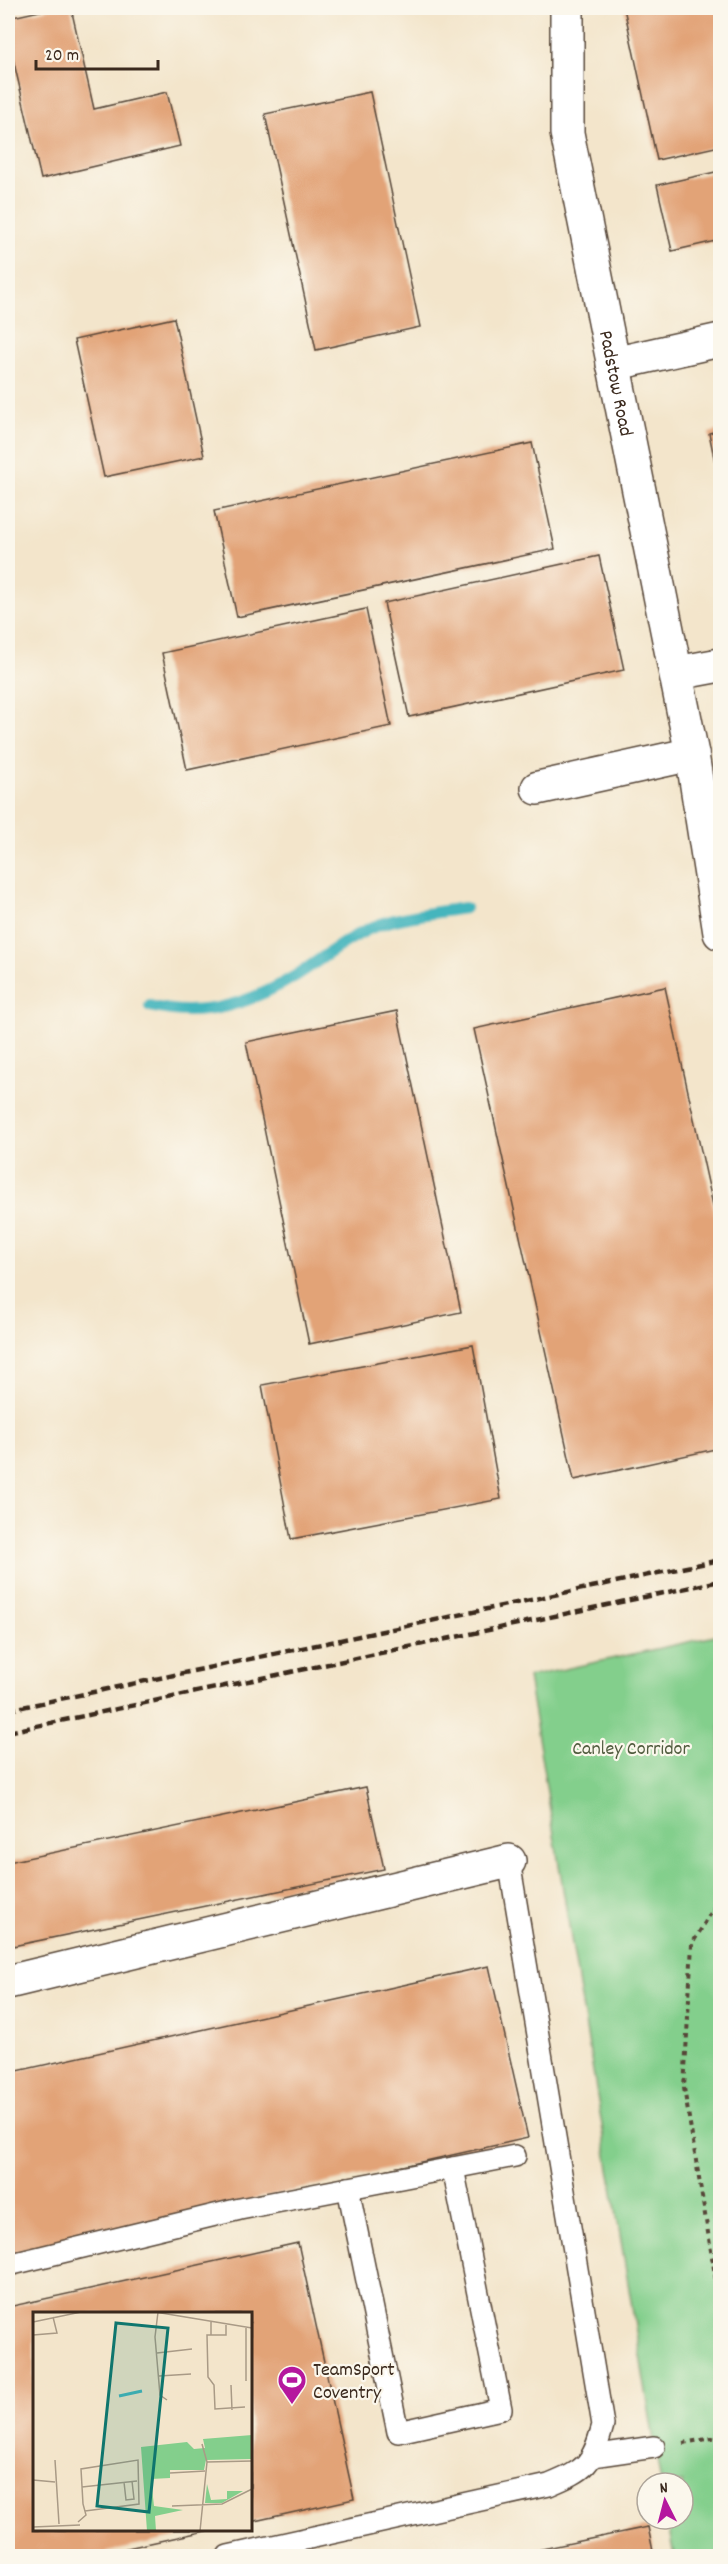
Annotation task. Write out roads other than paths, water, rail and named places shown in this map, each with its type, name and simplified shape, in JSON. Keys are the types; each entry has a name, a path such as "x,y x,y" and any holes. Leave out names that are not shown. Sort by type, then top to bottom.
{"street":[{"name":"Padstow Road","path":"567,8 567,134 677,673 720,933"},
{"path":"613,364 720,340"},
{"path":"677,673 720,665"},
{"path":"538,788 692,754"},
{"path":"8,1982 509,1861"}],"lane":[{"path":"228,2556 549,2485 580,2472 592,2456 603,2425 593,2377 509,1861"},
{"path":"8,2265 240,2209 515,2156"},
{"path":"348,2188 398,2432 501,2409 453,2168"},
{"path":"592,2456 654,2447"}],"waterway":[{"path":"150,1006 189,1011 207,1010 244,1001 280,985 342,944 371,928 404,918 465,908"}],"railway":[{"path":"8,1710 720,1560"},
{"path":"8,1732 720,1581"}],"place":[{"name":"TeamSport Coventry","path":"292,2406"}],"park label":[{"name":"Canley Corridor","path":"631,1747"}]}
